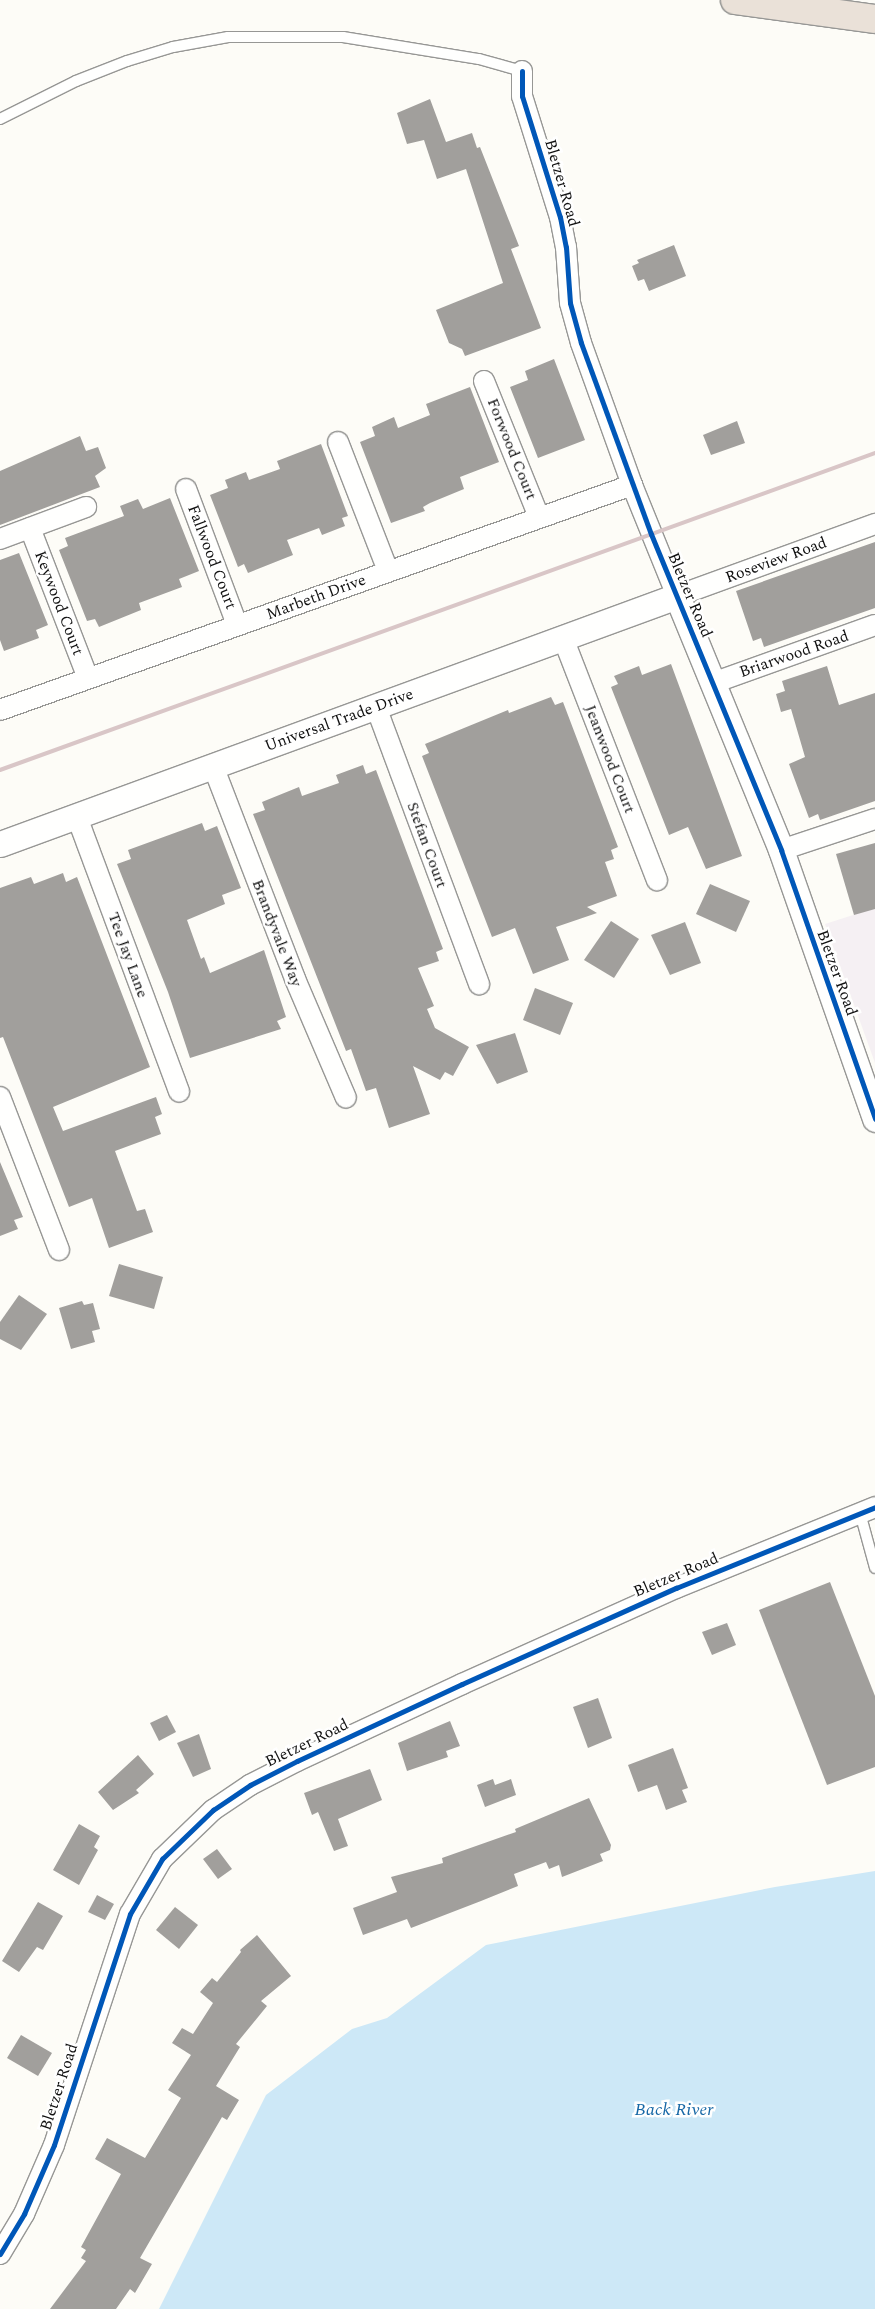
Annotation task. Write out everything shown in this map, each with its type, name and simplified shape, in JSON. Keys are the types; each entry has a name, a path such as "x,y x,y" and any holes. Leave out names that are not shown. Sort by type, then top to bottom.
{"highway":[{"path":"735,0 875,19"}],"street":[{"name":"Bletzer Road","path":"522,71 522,96 551,180 565,239 570,303 632,485 780,850 875,1119"},
{"name":"Forwood Court","path":"484,381 539,517"},
{"path":"338,442 388,571"},
{"name":"Marbeth Drive","path":"0,710 632,485"},
{"name":"Fallwood Court","path":"186,489 238,625"},
{"path":"0,540 86,507"},
{"name":"Roseview Road","path":"677,596 875,524"},
{"name":"Keywood Court","path":"30,528 88,678"},
{"name":"Universal Trade Drive","path":"0,844 677,596"},
{"name":"Briarwood Road","path":"713,683 875,626"},
{"name":"Jeanwood Court","path":"563,638 657,880"},
{"name":"Stefan Court","path":"376,707 479,984"},
{"name":"Brandyvale Way","path":"213,766 295,979 346,1098"},
{"name":"Tee Jay Lane","path":"78,817 179,1092"},
{"path":"780,850 875,819"},
{"path":"0,1097 59,1250"},
{"name":"Bletzer Road","path":"0,2254 24,2214 54,2146 130,1914 162,1859 186,1833 250,1785 298,1761 676,1588 868,1510"}],"lane":[{"path":"0,119 76,81 127,61 174,47 228,37 343,37 469,57 522,71"},
{"path":"868,1510 875,1568"}],"shaded area":[{"path":"875,908 875,1063 825,924"}],"water":[{"name":"Back River","path":"875,1871 875,2309 159,2309 266,2095 352,2029 387,2018 486,1945 775,1887"}],"building":[{"path":"430,99 446,142 472,133 477,148 480,147 519,246 511,249 541,328 465,356 462,349 449,343 436,310 503,283 466,169 437,179 424,140 407,144 397,113"},
{"path":"674,245 686,276 649,291 644,279 638,281 632,266 639,263 637,260"},
{"path":"554,359 585,440 538,458 510,387 528,380 525,371"},
{"path":"470,387 499,462 460,477 464,489 430,503 423,507 425,511 391,523 360,442 375,436 372,427 394,417 398,428 430,415 426,404"},
{"path":"737,421 745,443 711,455 703,435"},
{"path":"80,436 86,451 98,447 106,468 95,476 100,487 0,525 0,471"},
{"path":"321,444 348,516 342,518 345,526 322,535 319,528 287,540 293,555 248,573 244,564 238,567 210,495 228,488 225,480 246,472 249,480 280,469 277,461"},
{"path":"170,498 199,571 179,579 182,587 139,603 141,610 99,627 95,619 87,621 59,550 68,546 65,538 124,516 120,506 138,499 143,509"},
{"path":"875,542 875,608 764,647 761,638 753,641 736,591"},
{"path":"19,553 48,625 36,630 39,638 4,651 0,640 0,560"},
{"path":"671,664 742,856 706,869 688,827 669,835 611,687 618,684 614,676 639,666 642,675"},
{"path":"827,666 839,705 875,693 875,801 820,820 818,814 809,818 789,764 805,757 791,709 781,712 776,694 785,691 782,681"},
{"path":"551,697 555,705 563,702 618,847 611,850 614,859 605,862 617,896 587,907 597,913 556,927 569,960 533,974 515,928 492,937 422,756 429,753 425,744 508,710 509,713"},
{"path":"363,765 366,774 376,770 443,949 436,952 439,961 418,968 434,1006 427,1009 435,1028 469,1047 453,1076 445,1072 440,1080 413,1066 430,1114 389,1128 376,1088 366,1091 351,1049 346,1051 253,814 265,810 262,802 299,787 302,796 339,783 336,775"},
{"path":"202,823 205,831 217,826 241,888 222,895 225,904 187,920 201,959 204,957 210,973 264,950 286,1017 277,1021 281,1029 190,1058 168,992 117,864 131,859 128,850"},
{"path":"875,843 875,909 854,915 836,854"},
{"path":"63,873 66,882 77,877 150,1067 53,1107 63,1131 156,1097 162,1114 155,1117 161,1134 115,1151 137,1211 145,1209 153,1232 109,1248 92,1198 69,1207 3,1037 0,1038 0,888 31,877 34,884"},
{"path":"710,884 750,901 736,932 696,914"},
{"path":"611,921 639,939 614,978 584,960"},
{"path":"685,922 701,963 670,975 651,935"},
{"path":"535,988 573,1003 560,1035 523,1020"},
{"path":"515,1033 528,1072 497,1084 476,1045"},
{"path":"0,1162 23,1217 14,1220 18,1229 0,1236"},
{"path":"119,1264 163,1277 154,1309 109,1296"},
{"path":"19,1295 47,1314 21,1350 0,1339 0,1322"},
{"path":"82,1301 84,1305 93,1303 100,1329 92,1331 95,1342 71,1349 59,1308"},
{"path":"830,1582 875,1696 875,1767 827,1785 759,1610"},
{"path":"727,1623 736,1645 712,1655 702,1632"},
{"path":"598,1698 612,1738 588,1748 573,1707"},
{"path":"167,1715 176,1732 159,1741 150,1723"},
{"path":"450,1721 460,1746 446,1751 448,1757 407,1771 398,1743"},
{"path":"199,1734 211,1769 193,1777 177,1743"},
{"path":"673,1748 688,1788 682,1790 687,1802 666,1810 657,1785 638,1792 628,1765"},
{"path":"138,1755 154,1774 136,1790 139,1793 113,1810 98,1792"},
{"path":"370,1769 382,1800 338,1819 348,1846 334,1851 318,1812 312,1815 304,1793"},
{"path":"493,1779 495,1785 511,1779 516,1795 485,1807 477,1785"},
{"path":"589,1798 611,1845 610,1850 600,1854 603,1861 562,1877 559,1865 549,1869 546,1862 514,1874 518,1886 481,1901 411,1928 407,1919 363,1935 353,1908 397,1892 391,1877 443,1863 442,1858 516,1832 515,1829"},
{"path":"79,1824 100,1836 94,1847 98,1850 79,1885 53,1870"},
{"path":"217,1849 232,1869 218,1879 203,1859"},
{"path":"97,1895 114,1904 105,1920 88,1912"},
{"path":"38,1902 63,1916 43,1950 37,1947 19,1972 2,1961"},
{"path":"175,1907 198,1925 179,1949 156,1930"},
{"path":"257,1935 291,1976 261,2001 267,2006 236,2044 240,2047 216,2086 239,2100 227,2120 222,2117 140,2258 152,2264 135,2293 130,2289 116,2309 50,2309 86,2261 81,2258 86,2250 81,2247 121,2174 95,2159 107,2138 145,2158 181,2098 168,2090 191,2055 172,2043 182,2028 193,2034 213,2003 200,1992 212,1978 217,1982 241,1952 240,1950"},
{"path":"21,2035 52,2053 38,2076 7,2058"}],"railway":[{"path":"0,770 875,453"}],"cycle path":[{"path":"522,71 522,96 560,217 566,247 570,303 581,343 651,534 781,850 875,1119"},
{"path":"0,2254 24,2214 54,2145 130,1914 162,1859 213,1810 250,1785 297,1761 462,1684 676,1588 875,1507"}]}
